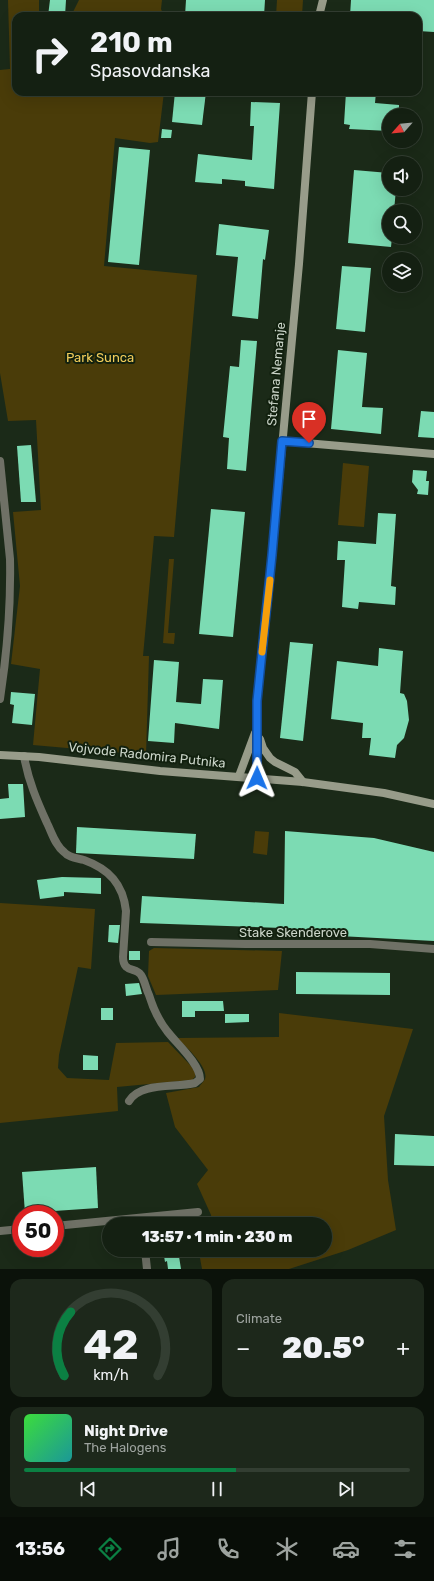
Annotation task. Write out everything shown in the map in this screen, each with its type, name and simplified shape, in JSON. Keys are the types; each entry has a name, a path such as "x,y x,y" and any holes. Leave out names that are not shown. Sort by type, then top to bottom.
{"main road":[{"path":"317,0 318,12"},
{"path":"319,12 323,0"},
{"name":"Stefana Nemanje","path":"257,778 256,730 261,660 272,562 298,271 312,96"},
{"path":"282,441 434,454"},
{"path":"256,730 263,748 270,758 295,772 303,782"},
{"name":"Stefana Nemanje","path":"239,776 256,730"},
{"name":"Vojvode Radomira Putnika","path":"0,755 39,756 160,770 303,782 384,793 434,804"}],"street":[{"path":"0,461 10,559 10,574 7,658 0,699"},
{"path":"24,756 29,781 58,845 68,856 83,860 104,869 108,872 117,886 125,904 126,911 123,957 125,965 127,968 140,973 162,1024 195,1064 200,1074 198,1081 191,1084 143,1089 132,1096 129,1101"},
{"name":"Stake Skenderove","path":"152,942 370,944 434,949"},
{"path":"167,1217 198,1212"},
{"path":"64,1225 102,1223"},
{"path":"0,1231 12,1230"},
{"path":"146,1257 147,1269"}],"green space":[{"name":"Park Sunca","path":"8,0 39,0 39,12 12,12 12,96 164,96 158,142 150,143 115,138 104,266 197,275 174,537 154,536 143,656 149,656 146,755 33,745 40,669 11,664 20,586 13,512 41,510 36,420 8,421 0,373 0,70 10,69"},
{"path":"79,0 162,0 161,9 162,12 73,12"},
{"path":"277,0 303,0 302,12 276,12"},
{"path":"343,463 369,466 364,527 338,525"},
{"path":"169,559 174,559 168,633 175,633 174,644 163,643"},
{"path":"255,831 269,832 267,855 253,853"},
{"path":"0,903 95,909 91,969 78,967 59,1055 58,1068 67,1078 109,1080 116,1043 168,1042 192,1067 195,1072 195,1077 192,1080 117,1087 118,1111 0,1123"},
{"path":"154,948 282,951 278,990 156,995 148,976 149,951"},
{"path":"279,1013 413,1029 384,1116 388,1180 396,1230 332,1255 332,1217 211,1217 197,1184 208,1170 175,1127 166,1093 199,1087 205,1079 205,1074 200,1063 177,1038 279,1037"},
{"path":"326,1257 289,1269 202,1269 200,1258"}],"building":[{"path":"50,0 66,0 65,12 48,12"},
{"path":"186,0 265,0 264,12 185,12"},
{"path":"351,0 434,0 434,32 422,31 422,12 350,12"},
{"path":"175,96 206,96 202,125 172,122"},
{"path":"346,96 376,96 375,103 399,105 399,108 382,108 382,131 349,129 350,125 344,124"},
{"path":"251,102 280,103 274,189 245,186 245,181 222,179 222,184 195,182 198,154 252,160 254,126 250,126"},
{"path":"162,129 172,130 171,138 161,138"},
{"path":"119,147 150,150 139,265 108,262"},
{"path":"354,170 382,172 382,196 395,196 395,204 382,204 382,244 391,244 391,247 348,243"},
{"path":"219,224 269,230 265,260 263,259 258,319 232,316 238,257 216,255"},
{"path":"342,266 371,268 365,332 336,329"},
{"path":"241,340 257,341 246,471 227,469 229,438 223,437 230,366 239,367"},
{"path":"338,350 367,353 362,407 383,408 381,434 331,429"},
{"path":"421,411 434,412 434,438 418,437"},
{"path":"31,445 36,502 21,502 17,446"},
{"path":"413,470 427,471 426,481 429,481 428,495 417,494 418,490 412,482"},
{"path":"211,509 245,512 233,637 199,634"},
{"path":"378,513 396,514 391,586 396,587 395,605 359,602 358,609 342,607 345,560 337,560 338,541 376,544"},
{"path":"290,642 313,644 303,741 280,738"},
{"path":"379,648 403,651 400,693 404,694 407,701 409,720 404,738 397,745 395,758 369,755 371,738 362,738 363,723 331,719 337,661 378,666"},
{"path":"154,660 179,662 176,702 201,704 203,679 223,680 219,729 175,723 174,743 148,741"},
{"path":"11,692 35,694 32,725 12,723 14,705 10,704"},
{"path":"8,784 23,784 25,817 0,819 0,799 9,798"},
{"path":"77,827 196,834 194,859 76,853"},
{"path":"285,831 374,838 434,852 434,941 282,933 282,928 140,923 142,896 284,904"},
{"path":"62,877 101,878 101,894 64,892 64,896 40,899 37,880"},
{"path":"109,925 120,925 118,943 108,942"},
{"path":"129,951 140,951 140,960 129,960"},
{"path":"296,972 390,973 390,995 296,994"},
{"path":"139,983 142,994 126,996 125,984"},
{"path":"182,1001 223,1001 224,1011 195,1011 195,1017 182,1017"},
{"path":"101,1008 113,1008 113,1020 101,1020"},
{"path":"225,1014 249,1014 249,1022 225,1023"},
{"path":"83,1055 98,1056 98,1070 83,1070"},
{"path":"395,1134 434,1136 434,1166 394,1165"},
{"path":"96,1167 98,1208 64,1210 64,1205 24,1205 22,1172"},
{"path":"164,1257 179,1257 181,1269 168,1269 167,1261 165,1262"}],"slow traffic":[{"path":"262,652 270,580"}],"route":[{"path":"257,778 257,701 282,441 309,443"}]}
